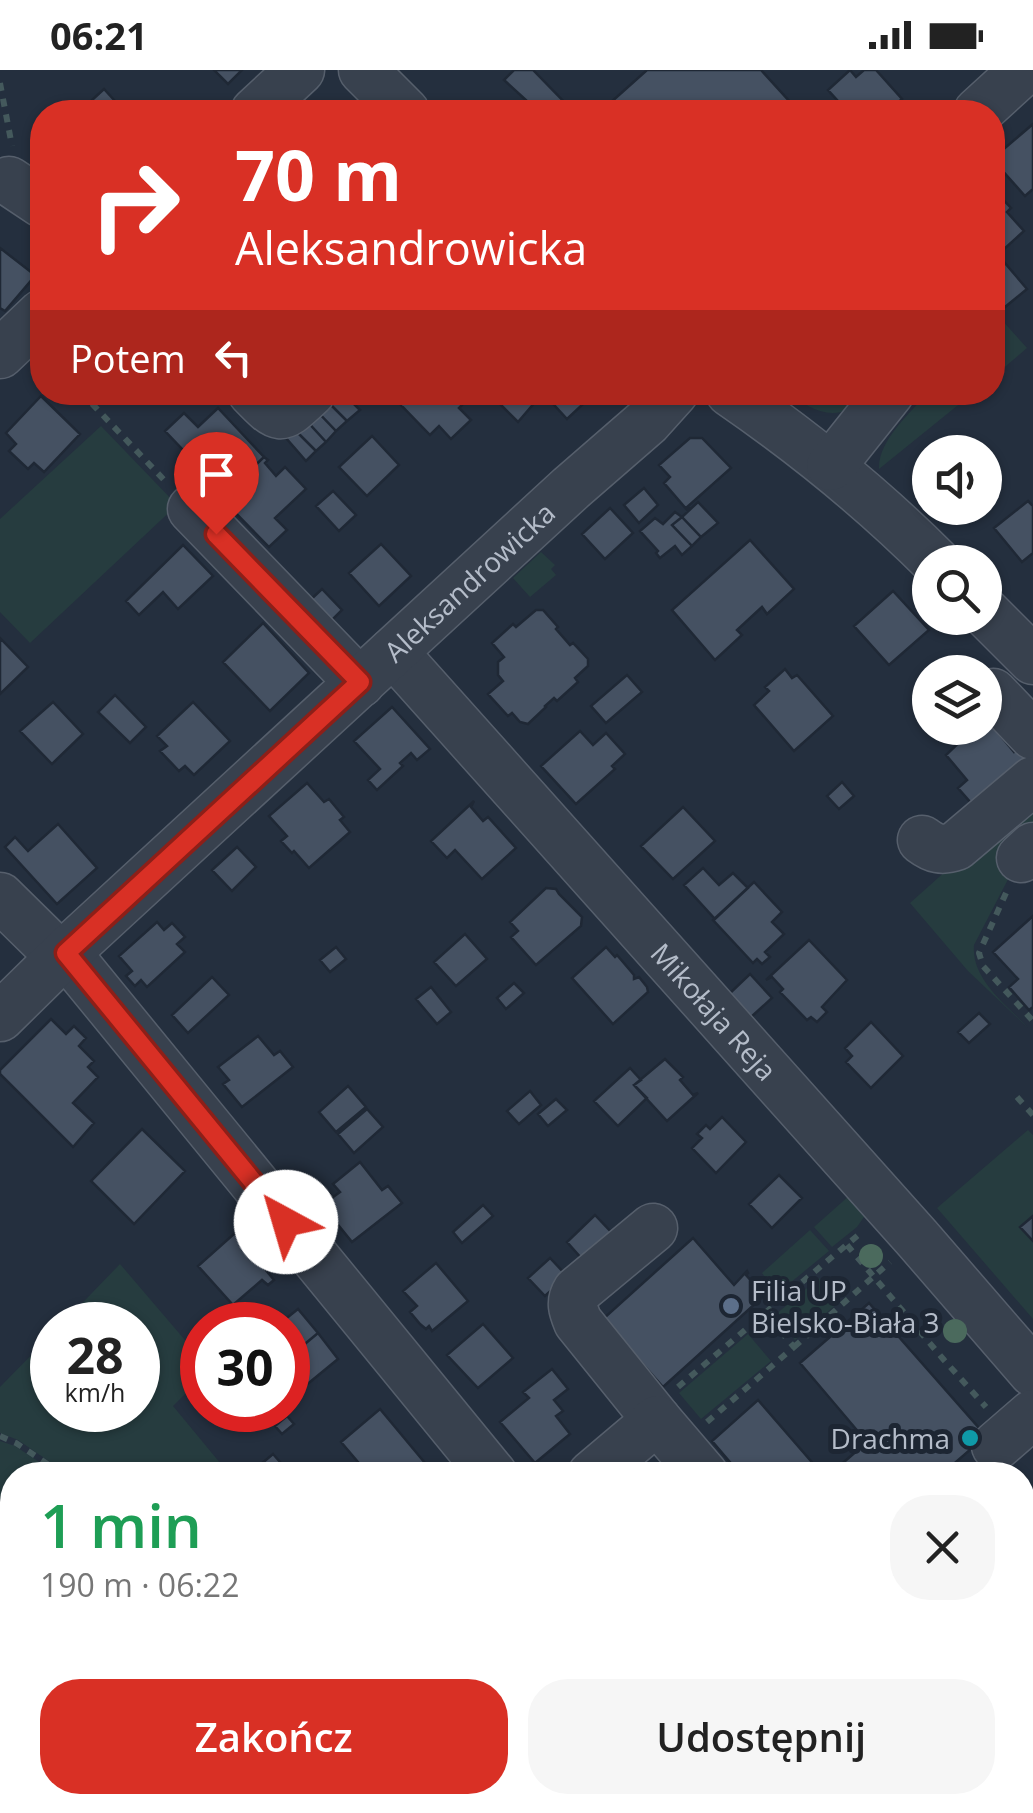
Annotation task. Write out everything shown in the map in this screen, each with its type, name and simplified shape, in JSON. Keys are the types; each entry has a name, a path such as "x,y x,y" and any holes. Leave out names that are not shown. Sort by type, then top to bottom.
{"street":[{"path":"268,100 300,70"},
{"path":"363,70 393,100"},
{"path":"991,100 1024,70"},
{"path":"0,354 30,325"},
{"path":"264,405 280,416 296,405"},
{"name":"Aleksandrowicka","path":"0,1016 662,405"},
{"path":"748,405 831,466 918,545"},
{"path":"831,466 880,405"},
{"name":"Mikołaja Reja","path":"192,509 377,667 889,1208 1033,1372"},
{"path":"1002,629 1033,660"},
{"path":"1002,702 1033,735"},
{"path":"922,840 937,849 956,846 1033,781"},
{"path":"0,897 64,955 477,1462"},
{"path":"620,1462 672,1438 578,1322 572,1298 653,1228"},
{"path":"1010,1456 1033,1414"}],"path":[{"path":"0,83 22,179"},
{"path":"92,405 192,509"},
{"path":"1027,852 979,953 983,966 1033,1021"},
{"path":"1017,1097 1033,1115"},
{"path":"672,1438 764,1313 889,1208"},
{"path":"846,1245 982,1404 994,1408 1017,1396 1033,1414"},
{"path":"672,1438 794,1347 873,1276"},
{"path":"764,1313 794,1347"},
{"path":"0,1436 44,1462"}],"green space":[{"path":"1005,323 1027,348 1005,367"},
{"path":"808,405 853,405 834,413"},
{"path":"916,405 958,405 921,435 912,435 912,442 879,469 889,438"},
{"path":"101,426 177,505 30,643 0,612 0,519"},
{"path":"541,552 555,565 551,569 556,575 530,597 513,578"},
{"path":"1033,793 1033,831 974,945 984,981 1028,1028 968,971 910,903"},
{"path":"1028,1130 1033,1135 1033,1216 1021,1227 1033,1241 1033,1319 937,1208"},
{"path":"859,1187 866,1214 857,1227 832,1247 814,1227"},
{"path":"810,1230 829,1251 779,1292 775,1291 762,1273"},
{"path":"120,1264 152,1302 83,1302"},
{"path":"819,1278 839,1302 795,1340 775,1315"},
{"path":"160,1311 180,1334 180,1399 173,1406 180,1414 180,1432 194,1432 219,1462 50,1462 0,1433 0,1387 30,1356 30,1432 160,1432"},
{"path":"748,1334 771,1361 701,1419 679,1393"},
{"path":"0,1441 39,1462 0,1462"}],"building":[{"path":"214,70 242,70 228,84"},
{"path":"514,70 533,70 562,100 526,100 504,80"},
{"path":"647,70 761,70 788,100 613,100"},
{"path":"850,70 856,77 864,70 876,70 902,99 837,100 828,90"},
{"path":"104,89 114,100 92,100"},
{"path":"1033,124 1033,189 1025,196 1005,174 1005,148"},
{"path":"1005,202 1011,208 1007,212 1024,231 1005,248"},
{"path":"0,248 30,271 30,282 5,311 0,308"},
{"path":"1005,263 1027,289 1005,307"},
{"path":"32,405 50,405 80,434 44,472 34,463 28,469 9,451 16,444 6,433"},
{"path":"331,405 355,405 360,410 347,421"},
{"path":"331,405 347,421 336,431 315,409"},
{"path":"401,405 462,405 459,408 471,420 451,439 439,426 430,435"},
{"path":"501,405 533,405 518,422"},
{"path":"554,405 582,405 567,419"},
{"path":"218,408 264,457 225,494 165,431 184,413 198,427"},
{"path":"315,409 336,431 326,442 305,419"},
{"path":"305,419 326,442 316,451 294,429"},
{"path":"294,429 316,451 306,461 286,438"},
{"path":"372,436 399,465 367,496 339,467"},
{"path":"690,438 702,438 731,468 687,507 688,511 664,483 670,477 659,465"},
{"path":"264,457 276,476 285,467 306,489 275,518 287,530 269,547 221,498"},
{"path":"644,488 658,505 639,523 624,505"},
{"path":"333,491 356,515 339,531 316,506"},
{"path":"1028,501 1033,506 1033,553 1022,562 994,528"},
{"path":"698,502 718,523 701,537 682,517"},
{"path":"610,508 633,533 605,559 582,534"},
{"path":"675,512 682,517 672,525 692,546 682,555 675,546 660,558 640,531 655,518 663,524"},
{"path":"682,517 701,537 692,546 672,525"},
{"path":"750,540 794,589 767,614 762,607 737,630 742,635 715,660 672,610"},
{"path":"381,544 411,576 379,606 349,573"},
{"path":"183,545 213,576 178,609 163,592 139,615 126,601"},
{"path":"322,589 342,610 327,625 306,604"},
{"path":"893,591 912,612 912,635 923,635 889,665 854,626"},
{"path":"536,610 543,610 570,645 573,643 588,659 588,666 575,678 578,682 557,701 554,698 528,724 512,713 508,716 488,694 503,681 498,675 498,662 504,657 492,643"},
{"path":"263,623 309,673 270,711 223,662"},
{"path":"0,638 28,667 0,694"},
{"path":"785,669 792,678 797,675 833,716 794,751 754,705 769,691 765,687"},
{"path":"627,675 642,692 606,723 591,706"},
{"path":"115,695 146,727 130,743 98,712"},
{"path":"53,702 83,734 52,764 20,731"},
{"path":"193,702 230,741 194,775 185,766 179,771 160,751 167,746 157,736"},
{"path":"392,707 430,749 417,760 411,753 377,790 368,780 380,769 354,741"},
{"path":"580,731 593,745 606,733 625,754 612,766 615,769 576,804 541,766"},
{"path":"1002,738 1014,752 1021,746 1033,760 979,812 958,788 967,780 946,755 956,745 1002,745"},
{"path":"842,782 854,796 839,809 827,796"},
{"path":"307,783 324,802 329,799 350,832 309,868 281,841 287,836 269,816"},
{"path":"474,801 471,807 483,821 488,817 516,848 482,879 455,850 447,858 431,841"},
{"path":"683,807 715,841 673,879 641,846"},
{"path":"58,824 97,868 57,904 5,847 15,837 28,851"},
{"path":"237,847 256,867 232,891 212,870"},
{"path":"703,868 719,885 733,873 748,888 715,919 684,885"},
{"path":"754,882 782,912 772,922 784,934 765,952 770,957 762,964 757,959 753,963 713,920"},
{"path":"546,888 556,889 582,917 581,926 536,965 511,937 518,931 510,922"},
{"path":"1033,916 1033,1007 1029,1010 1009,987 1018,979 993,952"},
{"path":"157,922 164,930 172,923 185,937 177,944 185,952 147,987 141,980 135,986 126,976 132,971 119,956"},
{"path":"465,934 487,959 456,986 434,962"},
{"path":"809,940 847,980 822,1007 827,1012 817,1022 811,1017 807,1020 780,992 783,989 772,977 766,980"},
{"path":"336,947 346,959 330,972 320,960"},
{"path":"606,947 617,955 634,979 639,977 648,992 613,1024 572,978"},
{"path":"750,974 772,998 750,1018 728,995"},
{"path":"212,977 229,995 188,1033 172,1015"},
{"path":"514,983 524,993 506,1009 497,998"},
{"path":"431,987 451,1012 437,1024 416,999"},
{"path":"979,1013 990,1024 969,1043 958,1032"},
{"path":"51,1019 66,1034 74,1026 86,1038 79,1046 94,1061 88,1067 98,1077 73,1103 94,1123 73,1147 0,1074"},
{"path":"871,1022 903,1056 871,1088 846,1062 852,1056 845,1048"},
{"path":"258,1036 274,1055 280,1051 293,1067 242,1107 223,1084 229,1080 218,1067"},
{"path":"665,1059 683,1077 680,1080 693,1095 698,1093 667,1121 634,1085"},
{"path":"630,1068 641,1080 634,1085 647,1098 618,1126 594,1101"},
{"path":"348,1086 366,1107 336,1132 319,1112"},
{"path":"530,1091 541,1105 519,1124 507,1111"},
{"path":"556,1099 567,1110 548,1126 538,1114"},
{"path":"367,1109 383,1127 354,1153 338,1134"},
{"path":"722,1117 746,1142 716,1173 692,1148 702,1138 697,1134 706,1125 710,1129"},
{"path":"142,1129 185,1171 134,1224 91,1181"},
{"path":"360,1162 382,1190 388,1186 402,1203 352,1242 322,1205 340,1192 333,1184"},
{"path":"779,1175 802,1198 772,1228 749,1204"},
{"path":"483,1205 493,1216 462,1243 453,1232"},
{"path":"595,1215 612,1233 583,1260 567,1242"},
{"path":"1033,1216 1033,1241 1020,1227"},
{"path":"248,1227 261,1244 251,1252 274,1280 268,1285 262,1280 236,1302 230,1302 198,1266 235,1233 238,1236"},
{"path":"693,1238 734,1285 747,1271 746,1275 766,1294 663,1387 603,1319"},
{"path":"550,1258 567,1276 545,1296 528,1278"},
{"path":"436,1263 468,1301 432,1331 410,1312 417,1306 403,1291"},
{"path":"869,1303 986,1436 956,1462 844,1462 867,1442 800,1363"},
{"path":"310,1323 318,1333 310,1340"},
{"path":"483,1324 513,1358 478,1388 447,1355"},
{"path":"318,1333 338,1359 310,1382 310,1340"},
{"path":"552,1369 568,1389 554,1400 563,1411 556,1416 570,1434 536,1462 500,1422 529,1398 523,1392"},
{"path":"758,1400 812,1462 730,1462 712,1441"},
{"path":"380,1409 424,1462 358,1462 341,1442"},
{"path":"273,1454 280,1462 264,1462"}],"place":[{"name":"Filia UP Bielsko-Biała 3","path":"731,1306"},
{"name":"Drachma","path":"970,1438"}],"route":[{"path":"216,534 360,682 66,953 286,1222"}]}
